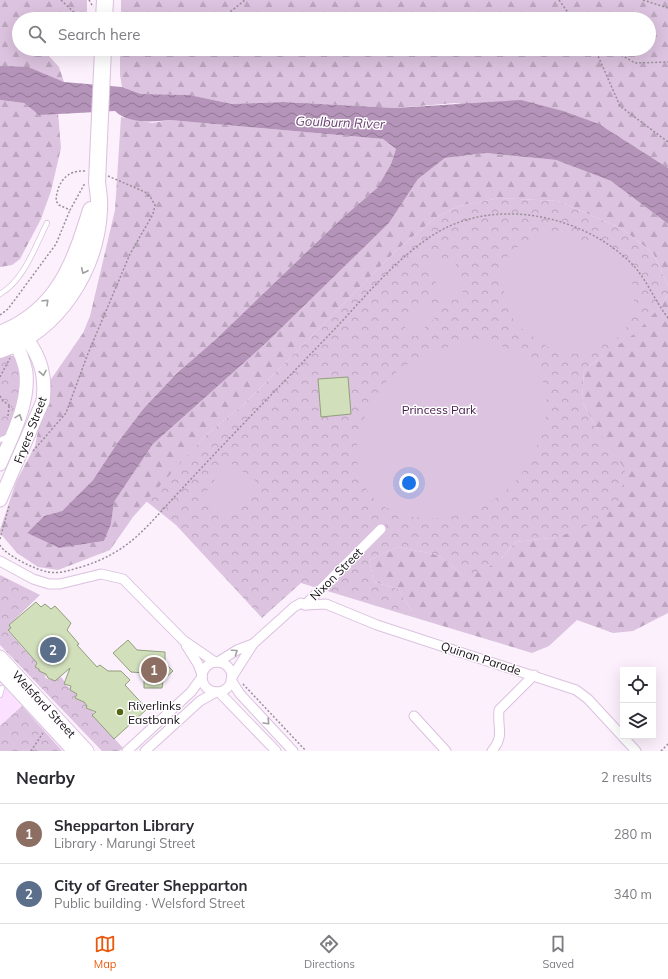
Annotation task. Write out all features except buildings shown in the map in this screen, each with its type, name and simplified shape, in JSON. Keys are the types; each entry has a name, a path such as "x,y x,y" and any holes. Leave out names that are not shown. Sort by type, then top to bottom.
{"highway":[{"path":"0,334 14,343 51,297 72,266 82,241 94,200 103,56"}],"street":[{"name":"Fryers Street","path":"0,464 23,404 26,382 26,371 14,343"},
{"name":"Fryers Street","path":"5,500 15,469 43,401 45,388 42,365 36,352 14,343"},
{"name":"Nixon Street","path":"232,678 253,644 294,607 301,603 304,605 381,529"},
{"path":"0,561 33,579 49,584 60,584 101,574 123,579 183,640 216,662 226,665 240,694 293,751"},
{"name":"Quinan Parade","path":"304,605 326,604 377,625 582,693 636,751"},
{"path":"183,640 198,664 205,685 217,692 276,751"},
{"name":"Nixon Street","path":"216,662 237,650 253,644"},
{"name":"Welsford Street","path":"0,656 9,681 87,751"},
{"path":"127,751 191,692 202,676 206,666 216,662"},
{"name":"Welsford Street","path":"0,671 74,751"},
{"path":"492,751 498,744 501,734 499,710 534,676"},
{"path":"145,751 200,701 227,688 232,678"},
{"path":"414,716 446,751"},
{"path":"163,719 171,727"}],"lane":[{"path":"0,294 20,276 47,223"},
{"path":"0,440 12,435"},
{"path":"0,695 9,681"}],"path":[{"path":"61,0 74,12"},
{"path":"89,0 102,10"},
{"path":"230,12 245,0"},
{"path":"559,0 568,12"},
{"path":"643,0 668,8"},
{"path":"598,56 620,106 668,142"},
{"path":"623,56 635,63 668,62"},
{"path":"33,451 66,413 87,356 130,254 153,214 155,205 145,192 119,179 95,178 73,172 63,178 59,185 56,201 59,205 70,210"},
{"path":"0,315 8,309 56,244 70,210 95,178"},
{"path":"0,545 6,552 41,570 57,573 91,564 126,546 142,533 222,446 385,276 430,237 466,221 497,215 525,214 552,218 582,230 615,249 630,262 649,287 668,318"},
{"path":"0,377 14,343"},
{"path":"0,396 9,406"},
{"path":"0,539 5,500"},
{"path":"243,684 306,751"},
{"path":"31,751 43,733"},
{"path":"661,751 668,744"}],"shaded area":[{"path":"0,682 16,700 64,751 0,751"}],"green space":[{"path":"0,0 87,0 87,12 12,12 12,56 49,56 59,67 64,82 0,66"},
{"path":"121,0 668,0 668,168 599,124 455,103 395,108 283,102 232,104 190,95 141,94 122,87 120,75 120,56 656,56 656,12 121,12"},
{"path":"0,100 24,103 39,115 58,113 61,148 51,191 41,219 20,259 12,265 0,267"},
{"path":"121,117 152,123 170,120 383,139 396,149 391,164 377,188 341,219 215,340 177,373 144,408 118,442 93,480 62,511 44,516 27,533 59,548 104,541 111,524 114,502 153,444 265,344 389,223 418,179 445,158 486,153 556,160 611,181 668,224 668,286 653,253 621,228 558,201 499,198 459,206 435,218 397,250 244,404 207,434 133,517 110,550 58,570 38,567 17,553 0,533 0,530 16,482 35,446 47,385 83,333 90,316 115,210"},
{"name":"Princess Park","path":"499,198 558,201 621,228 653,253 668,286 668,294 660,307 636,333 603,355 584,371 582,401 598,431 625,469 620,504 584,528 557,537 516,542 502,558 482,572 463,575 438,555 398,547 369,560 374,582 398,589 416,618 301,583 262,618 176,525 146,501 207,434 244,404 397,250 435,218 459,206"},
{"path":"542,235 571,236 598,246 624,265 634,287 634,315 621,336 599,347 579,354 555,352 521,328 509,314 501,277 507,257 522,243"},
{"path":"454,257 464,297 441,303 431,263"},
{"path":"668,294 668,613 633,631 613,633 577,620 549,646 532,653 416,618 398,589 374,582 369,560 398,547 438,555 463,575 502,558 516,542 557,537 598,431 582,401 584,371 660,307"},
{"path":"427,298 441,312 415,337 402,324"},
{"path":"469,342 496,345 514,350 529,360 540,373 545,389 547,405 543,429 533,455 517,479 503,493 487,504 469,512 450,517 431,518 412,517 393,511 374,499 362,482 357,463 358,442 363,421 372,401 384,384 407,364 432,352"},
{"path":"7,354 17,360 21,370 22,384 15,415 0,452 0,355"},
{"path":"228,461 257,482 229,521 200,501"},
{"path":"0,575 40,595 9,625 11,628 8,631 31,657 34,654 38,661 35,667 39,669 39,671 46,674 45,678 55,681 60,676 65,682 64,684 77,694 75,698 84,702 94,713 93,715 123,748 119,751 102,751 0,645"},
{"path":"22,706 62,751 0,751 0,726"}],"water":[{"name":"Goulburn River","path":"0,66 28,67 64,82 122,87 141,94 190,95 232,104 283,102 395,108 521,100 563,111 599,124 668,168 668,224 611,181 556,160 486,153 445,158 418,179 389,223 265,344 153,444 114,502 111,524 104,541 59,548 27,533 44,516 62,511 93,480 118,442 144,408 177,373 215,340 341,219 377,188 391,164 396,149 383,139 170,120 141,121 127,118 115,111 39,115 24,103 0,100"}],"place":[{"name":"City of Greater Shepparton","path":"53,650"},
{"name":"Shepparton Library","path":"154,670"},
{"name":"Riverlinks Eastbank","path":"120,712"}]}
